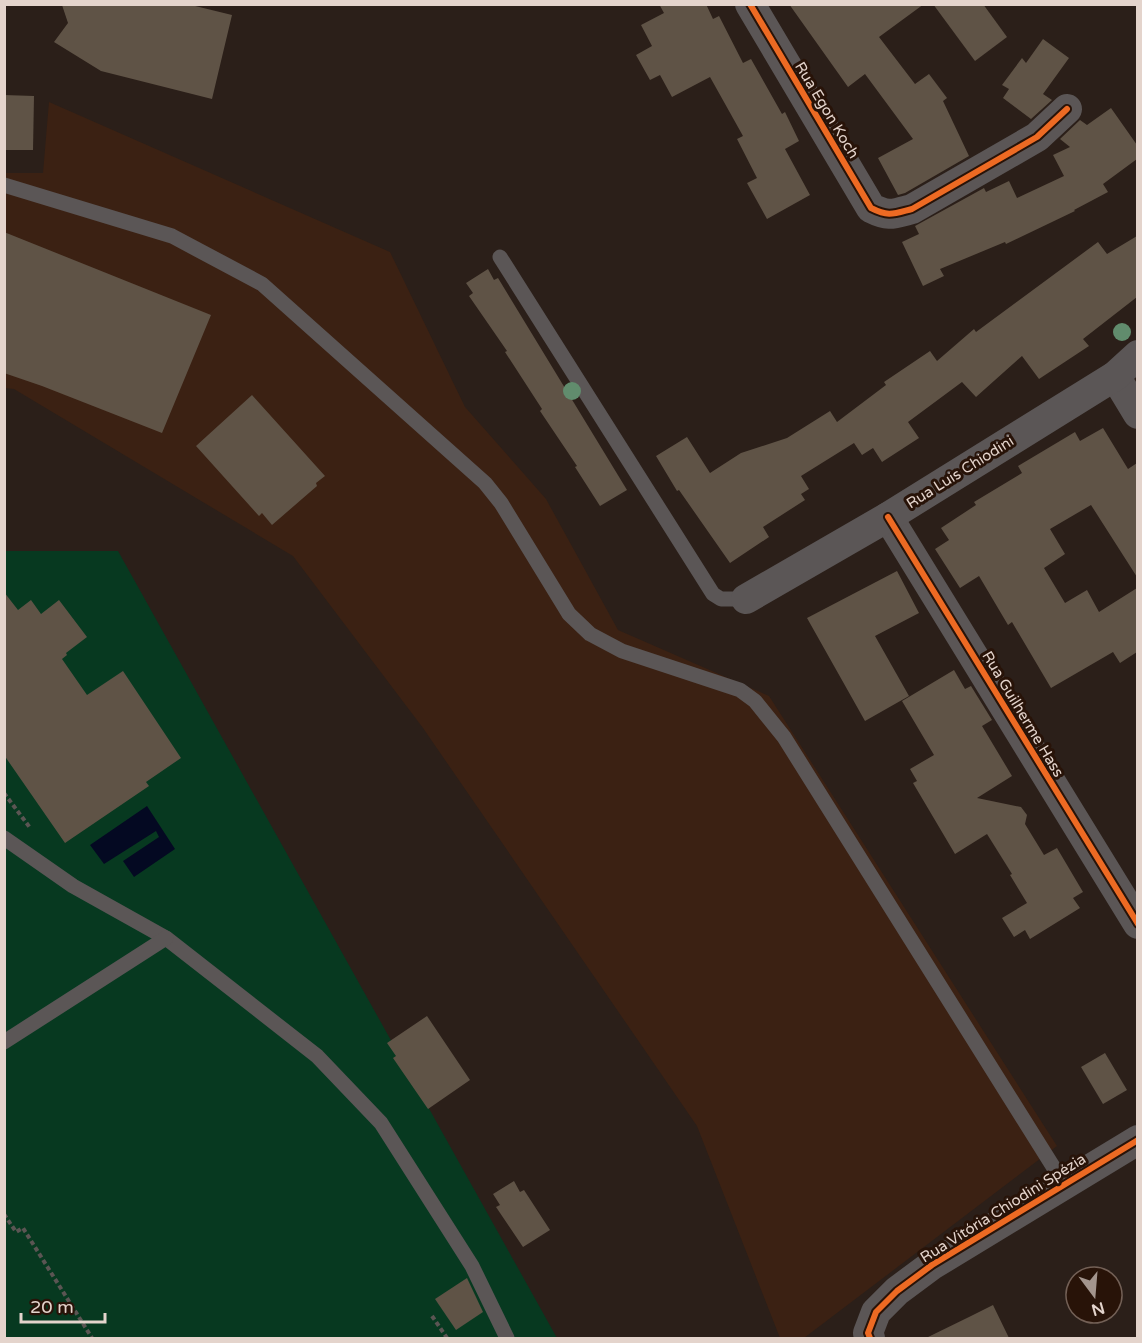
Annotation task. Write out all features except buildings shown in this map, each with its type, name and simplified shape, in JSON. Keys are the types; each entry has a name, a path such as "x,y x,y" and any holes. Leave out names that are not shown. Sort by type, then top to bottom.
{"street":[{"name":"Rua Egon Koch","path":"750,4 870,208 884,215 912,209 1037,137 1067,109"},
{"name":"Rua Luis Chiodini","path":"746,600 888,517 1115,376 1137,355"},
{"path":"1115,376 1137,414"},
{"name":"Rua Guilherme Hass","path":"888,517 1137,924"},
{"name":"Rua Vitória Chiodini Spézia","path":"869,1336 876,1312 897,1291 932,1265 1137,1140"}],"lane":[{"path":"4,185 172,236 262,284 485,483 501,503 570,614 590,634 622,651 740,690 755,701 784,737 1064,1185"},
{"path":"500,257 713,594 722,599 746,600"},
{"path":"4,838 73,886 166,938 318,1056 381,1123 472,1266 507,1338"},
{"path":"4,1042 166,938"}],"path":[{"path":"4,1214 16,1232 23,1228 92,1338"},
{"path":"432,1316 447,1338"}],"shaded area":[{"path":"49,102 390,252 465,407 546,499 618,630 769,696 1057,1146 804,1338 780,1338 697,1126 423,728 293,556 14,389 5,388 5,173 43,173"}],"green space":[{"path":"4,551 118,551 557,1338 5,1338"}],"water":[{"path":"147,806 175,849 134,877 123,861 159,837 156,831 104,864 90,845"}],"cycle path":[{"path":"750,4 871,208 882,213 912,209 1037,137 1067,109"},
{"path":"888,517 1138,924"},
{"path":"870,1338 868,1333 876,1312 897,1291 932,1265 1138,1140"}]}
